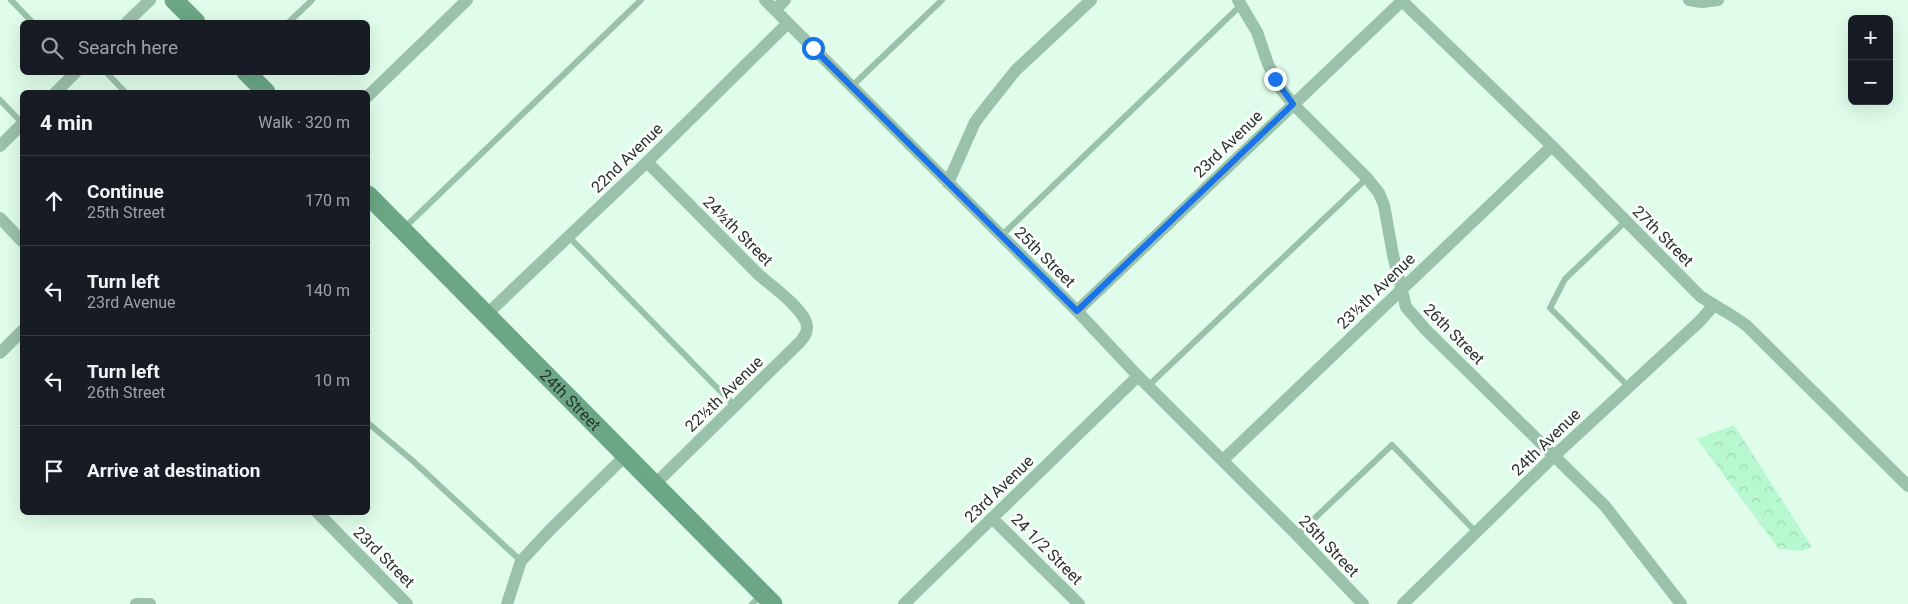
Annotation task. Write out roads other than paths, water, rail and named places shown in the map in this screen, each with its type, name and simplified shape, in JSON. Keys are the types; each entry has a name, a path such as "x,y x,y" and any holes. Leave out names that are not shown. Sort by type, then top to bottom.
{"street":[{"path":"129,20 150,0"},
{"path":"174,0 194,20"},
{"path":"370,94 467,0"},
{"name":"25th Street","path":"765,0 1077,311 1138,376 1363,604"},
{"path":"775,10 785,0"},
{"path":"948,183 975,122 988,105 1016,70 1091,0"},
{"name":"23rd Avenue","path":"1077,311 1402,0"},
{"name":"27th Street","path":"1402,0 1552,146 1700,296 1731,314 1747,326 1908,486"},
{"path":"1689,0 1702,2 1718,0"},
{"name":"26th Street","path":"1240,3 1257,32 1275,79 1293,104 1379,192 1384,205 1406,307 1605,506 1681,604"},
{"name":"22nd Avenue","path":"486,315 647,162 788,23"},
{"path":"58,90 73,75"},
{"path":"249,75 264,90"},
{"path":"0,146 20,126"},
{"name":"23½th Avenue","path":"1223,460 1552,146"},
{"name":"24½th Street","path":"647,162 759,275 796,308 806,323"},
{"name":"24th Street","path":"370,197 655,484 763,600"},
{"path":"0,218 20,238"},
{"name":"24th Avenue","path":"1403,604 1554,456 1700,321 1714,305"},
{"name":"22½th Avenue","path":"655,484 805,337 806,323"},
{"path":"0,353 20,333"},
{"name":"23rd Avenue","path":"904,604 1138,376"},
{"path":"507,604 521,560 626,455"},
{"name":"23rd Street","path":"320,515 407,604"},
{"name":"24 1/2 Street","path":"992,518 1079,604"},
{"path":"136,604 150,604"}],"lane":[{"path":"11,0 30,20"},
{"path":"291,20 312,0"},
{"path":"402,230 641,0"},
{"path":"851,86 942,0"},
{"path":"1001,236 1240,3"},
{"path":"109,75 123,90"},
{"path":"0,100 20,122"},
{"path":"1148,386 1367,178"},
{"path":"1626,221 1565,279 1550,308 1629,387"},
{"path":"568,236 735,406"},
{"path":"370,425 413,461 521,560"},
{"path":"1297,535 1392,445 1476,532"}]}
